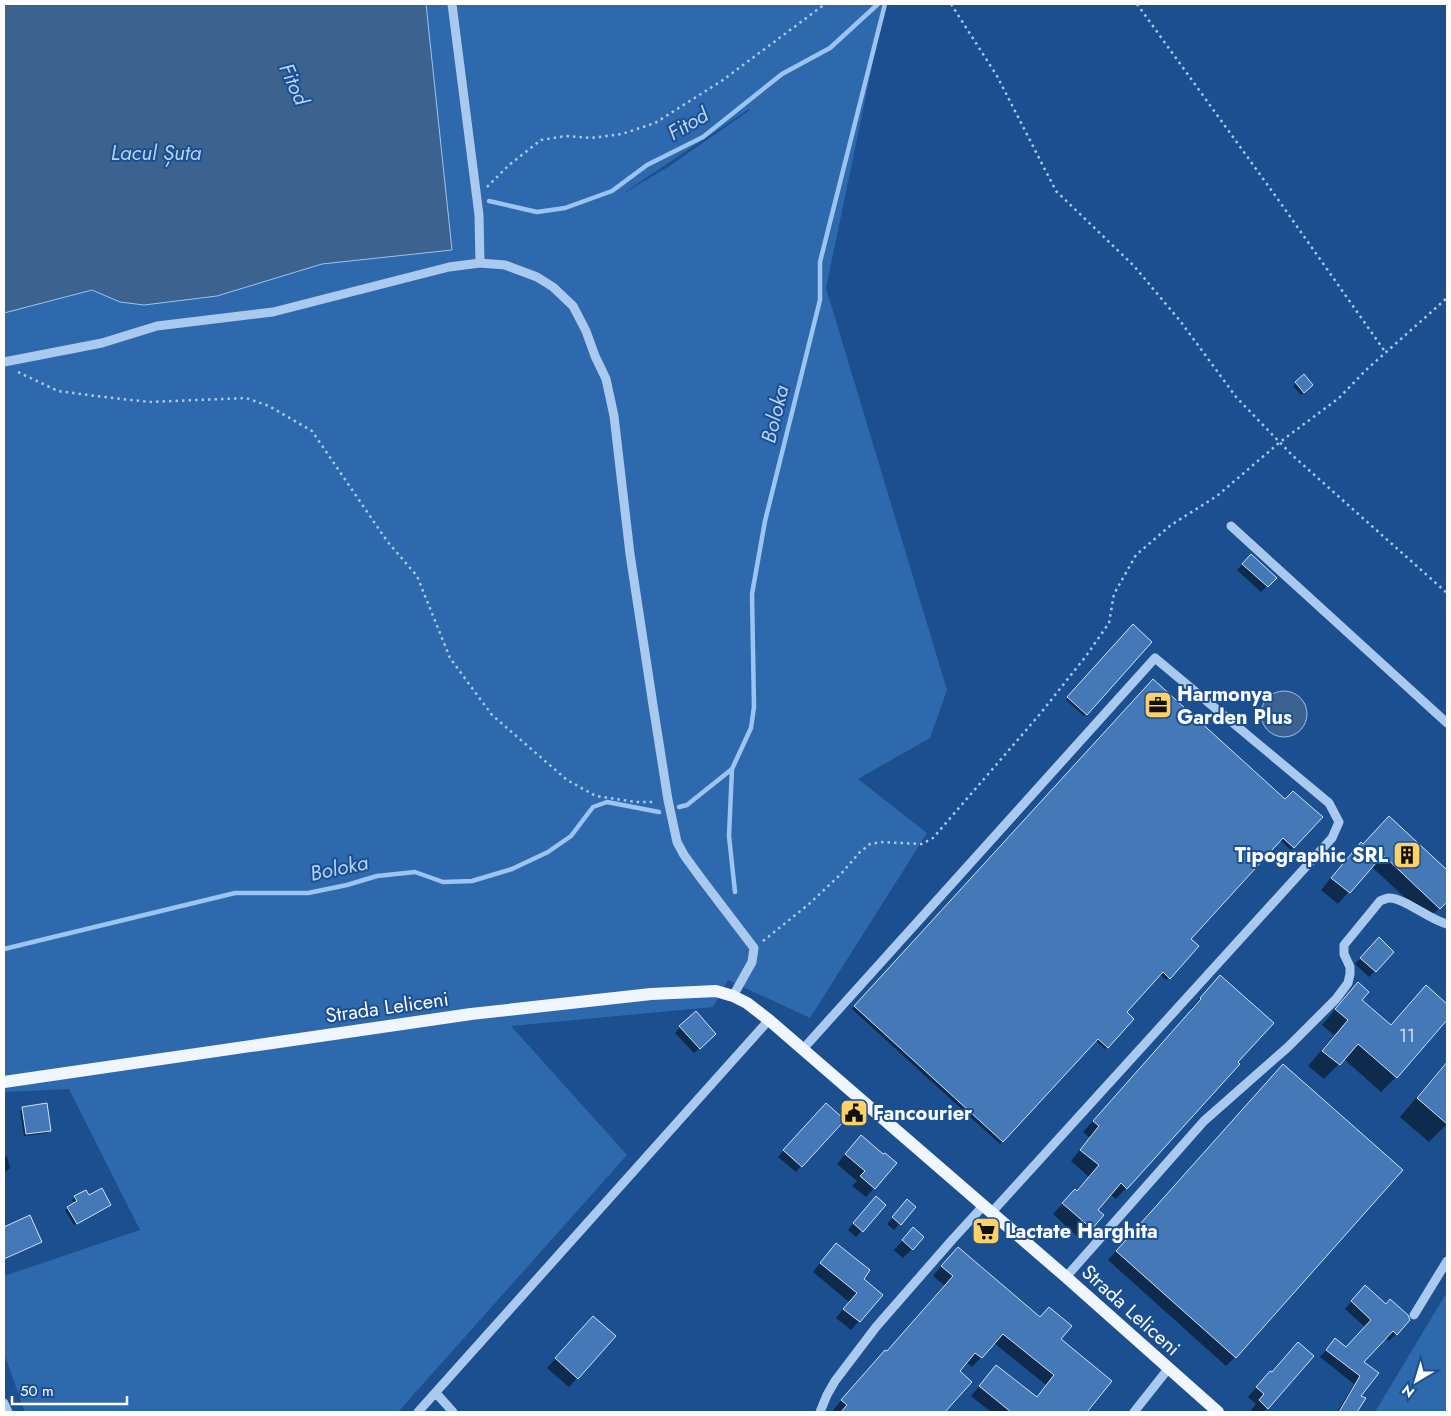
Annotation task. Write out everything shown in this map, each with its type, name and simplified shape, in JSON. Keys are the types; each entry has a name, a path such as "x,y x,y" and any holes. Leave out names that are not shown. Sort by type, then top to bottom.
{"main road":[{"name":"Strada Leliceni","path":"4,1082 471,1014 652,994 716,991 747,1003 769,1020 1066,1277 1218,1412"}],"street":[{"path":"452,4 477,196 480,263"},
{"path":"4,362 102,343 158,326 273,312 449,267 480,263 505,265 518,268 553,287 573,306 586,331 606,380 614,416 630,554 668,800 678,842 684,855 754,948 752,962 733,996"},
{"path":"1231,526 1447,723"},
{"path":"803,1049 1155,658 1329,803 1339,822 1332,838 988,1209 952,1240 876,1327 835,1381 826,1395 820,1412"},
{"path":"1066,1277 1204,1121 1288,1047 1336,999 1348,983 1350,974 1350,967 1344,954 1344,945 1380,901 1388,898 1406,903 1438,922 1447,924"},
{"path":"418,1412 769,1020"},
{"path":"1414,1315 1447,1261"},
{"path":"1134,1412 1168,1369"},
{"path":"436,1393 454,1412"},
{"path":"4,1403 8,1412"}],"path":[{"path":"477,196 509,165 540,140 566,136 591,138 622,134 655,124 723,80 825,4"},
{"path":"951,4 997,76 1056,191 1134,266 1181,322 1236,397 1292,455 1447,594"},
{"path":"1137,4 1272,190 1386,353"},
{"path":"754,948 809,904 870,844 881,842 922,844 933,838 1040,714 1109,623 1114,594 1136,555 1171,525 1217,496 1280,442 1339,398 1366,370 1447,298"},
{"path":"13,369 58,391 96,396 149,402 246,398 269,406 312,431 386,541 417,576 450,658 492,715 567,780 596,796 636,802 668,800"}],"shaded area":[{"path":"4,4 885,4 826,288 947,690 930,738 858,779 927,833 810,1018 728,980 713,1007 511,1026 627,1155 398,1412 25,1412 4,1353 4,1276 140,1230 69,1089 4,1092","holes":["750,110 668,167 619,196"]},
{"path":"1447,1292 1447,1412 1375,1412"}],"water":[{"name":"Lacul Șuta","path":"4,4 426,4 452,250 322,264 217,296 144,305 120,302 92,290 4,313"},
{"path":"1284,691 1297,695 1303,701 1307,714 1303,727 1297,733 1284,737 1271,733 1265,727 1261,714 1265,701 1271,695"}],"building":[{"path":"1304,374 1313,385 1304,393 1295,382"},
{"path":"1251,554 1277,578 1268,587 1242,564"},
{"path":"1133,624 1152,642 1087,715 1067,697"},
{"path":"1153,679 1285,799 1293,791 1323,817 1294,848 1283,838 1191,939 1199,946 1170,979 1163,972 1127,1012 1134,1019 1108,1048 1098,1039 1003,1142 854,1006"},
{"name":"Tipographic SRL","path":"1389,816 1447,870 1447,902 1440,909 1383,855 1350,893 1331,878 1361,842 1363,844"},
{"path":"1379,937 1394,952 1376,972 1360,958"},
{"path":"1220,975 1274,1023 1238,1062 1240,1064 1127,1189 1121,1183 1098,1210 1104,1215 1092,1229 1062,1203 1075,1189 1077,1191 1099,1165 1080,1150 1099,1126 1093,1121"},
{"path":"1358,982 1369,992 1362,1000 1391,1025 1426,985 1447,1004 1447,1020 1397,1078 1358,1044 1340,1065 1322,1051 1348,1020 1335,1009"},
{"path":"696,1011 716,1034 700,1049 679,1026"},
{"path":"1447,1062 1447,1124 1417,1098"},
{"path":"1283,1064 1403,1170 1236,1358 1116,1251"},
{"path":"47,1103 51,1131 26,1134 22,1107"},
{"path":"826,1103 845,1120 802,1167 783,1150"},
{"path":"861,1135 897,1163 875,1189 860,1176 865,1171 845,1154"},
{"path":"102,1188 111,1205 77,1224 67,1207 77,1201 74,1196 86,1190 89,1195"},
{"path":"876,1196 886,1205 863,1232 853,1223"},
{"path":"907,1199 916,1207 901,1225 892,1217"},
{"path":"30,1215 42,1242 4,1259 4,1227"},
{"path":"913,1227 924,1237 913,1250 902,1240"},
{"path":"836,1243 870,1270 864,1279 883,1295 860,1322 843,1309 857,1293 820,1263"},
{"path":"958,1247 1040,1317 1049,1307 1072,1326 1061,1339 1112,1381 1087,1412 1011,1412 979,1386 996,1365 1037,1397 1054,1375 1003,1334 982,1358 975,1353 960,1371 972,1382 945,1412 841,1412 847,1405 841,1400 953,1276 941,1266"},
{"path":"1365,1285 1386,1304 1390,1299 1408,1315 1410,1320 1397,1335 1393,1331 1364,1362 1379,1373 1361,1396 1366,1398 1357,1412 1339,1412 1360,1376 1326,1350 1335,1338 1346,1347 1371,1320 1351,1301"},
{"path":"593,1316 616,1336 578,1379 555,1358"},
{"path":"1298,1342 1314,1356 1268,1409 1259,1400 1264,1394 1256,1387"}],"waterway":[{"name":"Fitod","path":"489,201 537,212 565,208 612,191 647,165 703,137 782,74 830,48 878,4"},
{"name":"Boloka","path":"679,807 687,805 732,769 751,728 754,707 752,594 765,521 820,300 820,262 885,4"},
{"path":"732,769 729,836 735,892"},
{"name":"Boloka","path":"4,949 235,893 308,893 347,885 377,876 415,872 443,882 472,881 512,869 548,852 571,836 593,807 607,802 659,812"}],"place":[{"name":"Harmonya Garden Plus","path":"1158,705"},
{"name":"Tipographic SRL","path":"1407,855"},
{"name":"Fancourier","path":"854,1113"},
{"name":"Lactate Harghita","path":"986,1231"}]}
